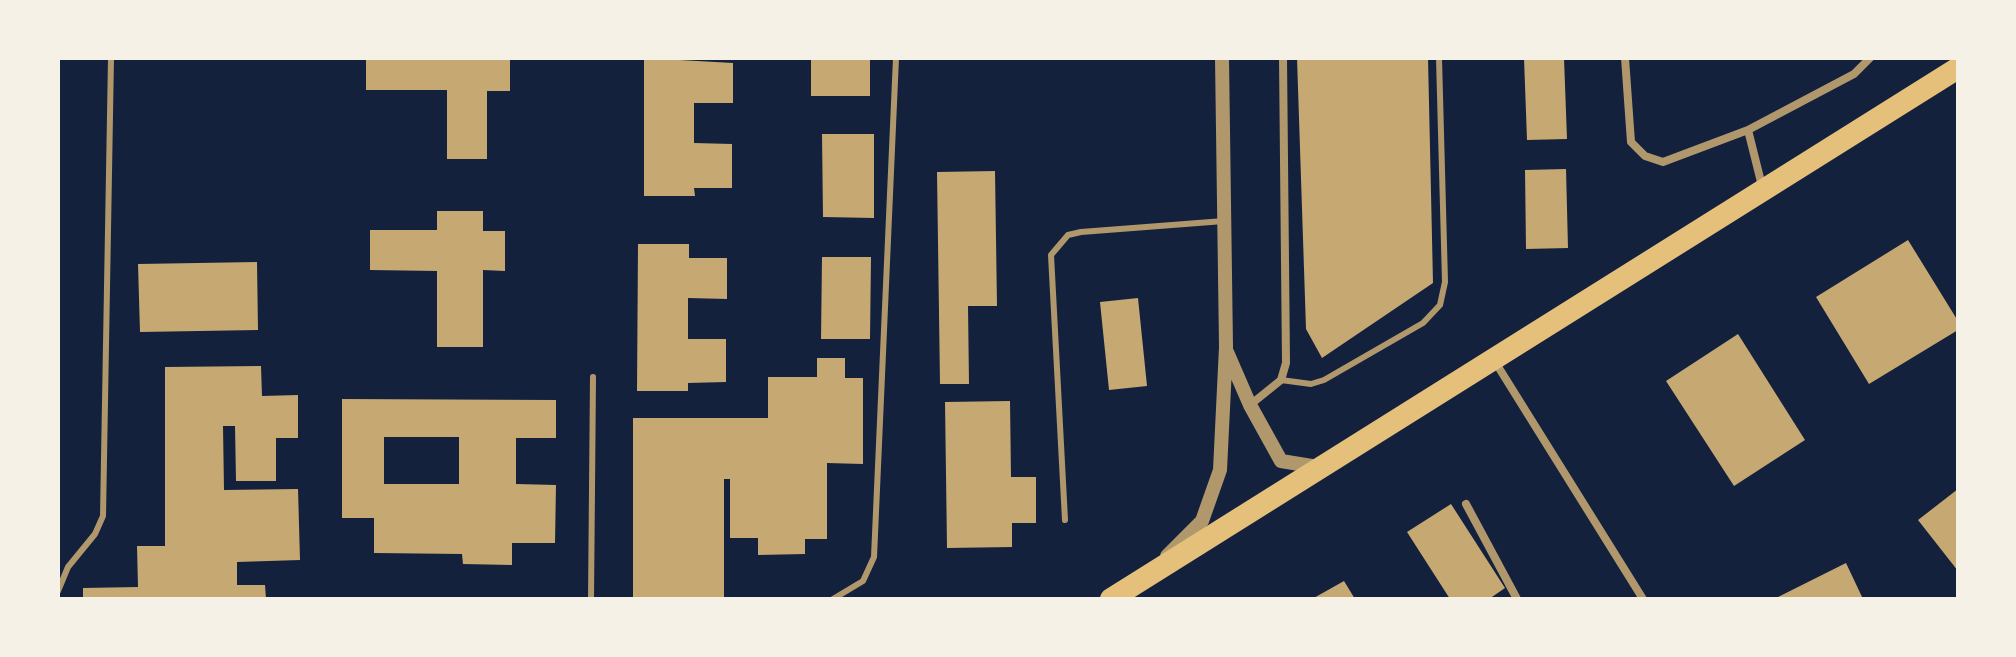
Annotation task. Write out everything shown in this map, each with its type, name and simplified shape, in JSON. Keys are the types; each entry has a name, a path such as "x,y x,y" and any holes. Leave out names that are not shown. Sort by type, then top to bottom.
{"highway":[{"path":"1111,599 1958,68"}],"street":[{"path":"1148,575 1202,521 1217,484 1226,347 1222,58"},
{"path":"1250,405 1281,380 1286,363 1283,58"},
{"path":"1625,58 1631,142 1645,156 1663,162 1748,130 1854,74 1870,58"},
{"path":"1748,130 1763,190"},
{"path":"1226,347 1250,405 1281,461 1320,467"},
{"path":"1494,359 1643,599"},
{"path":"1466,504 1515,589 1517,599"}],"lane":[{"path":"58,591 68,567 95,534 103,516 111,58"},
{"path":"833,599 863,581 874,557 896,58"},
{"path":"1281,380 1311,384 1324,380 1423,323 1440,305 1445,282 1439,58"},
{"path":"1065,520 1051,255 1068,235 1081,232 1224,221"},
{"path":"591,599 593,377"}],"building":[{"path":"366,58 510,58 510,91 487,91 487,159 447,159 447,90 366,90"},
{"path":"644,58 733,63 733,103 694,103 694,143 732,144 732,188 694,188 695,196 644,196"},
{"path":"811,58 870,58 870,96 811,96"},
{"path":"1297,58 1428,58 1433,283 1322,358 1306,329"},
{"path":"1524,58 1564,58 1567,139 1527,140"},
{"path":"822,134 874,134 874,218 823,217"},
{"path":"1566,169 1568,248 1526,249 1525,170"},
{"path":"995,171 997,306 968,306 969,384 940,384 937,172"},
{"path":"437,211 483,211 483,231 505,231 505,271 483,270 483,347 437,347 437,271 370,270 370,230 437,230"},
{"path":"1908,240 1958,321 1958,330 1869,384 1816,297"},
{"path":"638,244 689,244 689,258 727,258 727,299 688,298 688,339 726,339 726,382 688,383 688,391 637,391"},
{"path":"822,257 871,257 870,339 821,339"},
{"path":"257,262 258,330 140,332 138,264"},
{"path":"1138,298 1147,386 1109,390 1100,302"},
{"path":"1738,334 1805,440 1734,486 1666,381"},
{"path":"817,358 845,358 845,378 863,378 863,464 827,463 827,539 805,539 805,554 758,555 758,538 730,538 730,479 724,479 724,599 633,599 633,418 768,418 768,377 817,377"},
{"path":"261,366 262,396 298,395 298,438 276,438 276,481 236,481 235,426 223,426 224,490 298,489 300,560 237,562 237,585 265,585 266,599 83,599 83,588 138,587 137,546 165,546 165,367"},
{"path":"342,399 556,400 556,438 516,438 516,484 556,485 555,543 512,543 512,565 463,564 462,554 374,553 374,518 342,518","holes":["384,437 459,437 459,484 384,484"]},
{"path":"1010,401 1011,477 1036,477 1036,523 1012,523 1012,547 947,548 945,402"},
{"path":"1958,489 1958,571 1918,520"},
{"path":"1451,504 1505,588 1489,599 1450,599 1407,532"},
{"path":"1846,563 1863,599 1774,599"},
{"path":"1344,581 1355,599 1312,599"}]}
